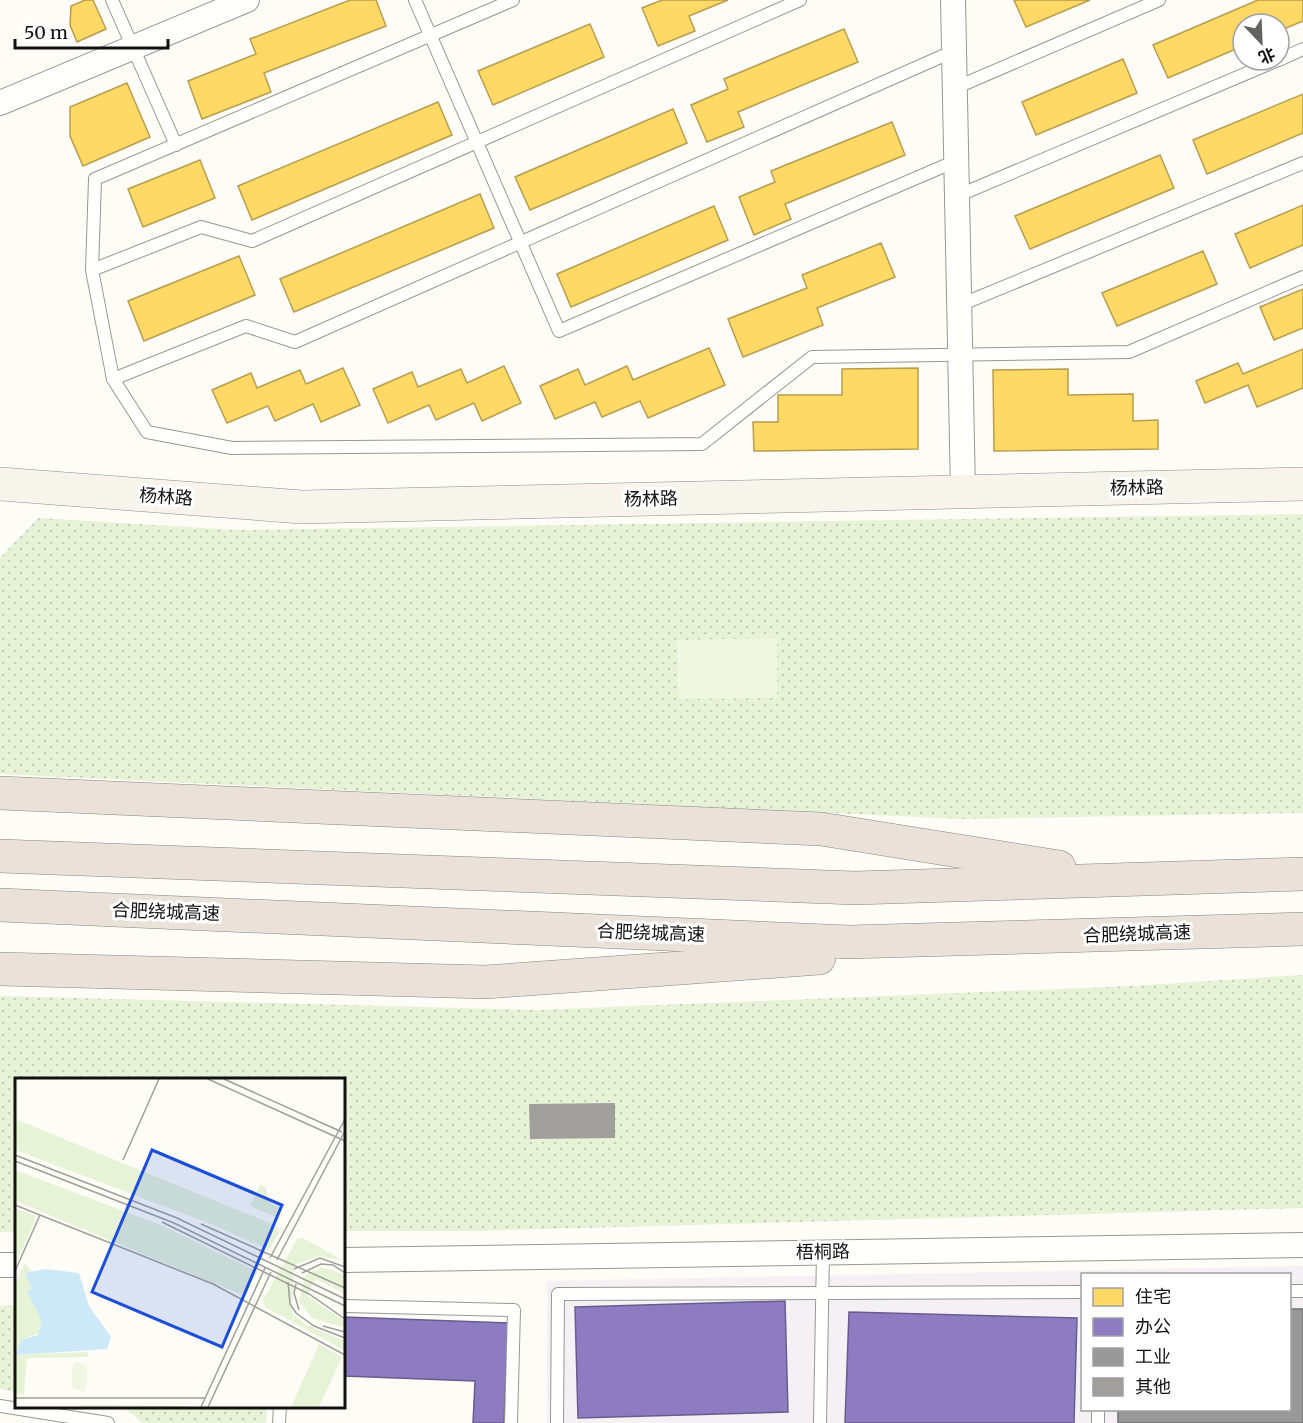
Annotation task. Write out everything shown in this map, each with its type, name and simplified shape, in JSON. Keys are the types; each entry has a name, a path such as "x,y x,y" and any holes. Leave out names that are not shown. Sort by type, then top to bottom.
{"highway":[{"path":"3,793 821,829 1138,879"},
{"path":"4,856 855,888 1303,874"},
{"name":"合肥绕城高速","path":"0,905 849,942 1303,929"},
{"path":"0,969 486,982 1132,934"}],"street":[{"path":"0,103 247,0"},
{"path":"953,0 963,492"},
{"name":"杨林路","path":"0,484 302,507 1303,484"},
{"name":"梧桐路","path":"345,1260 1303,1245"}],"lane":[{"path":"112,0 176,145"},
{"path":"415,0 559,331 956,160"},
{"path":"513,0 95,179 92,270 113,379 147,432 232,448 702,444 812,357 1129,352 1303,277"},
{"path":"92,270 201,227 252,241 800,0"},
{"path":"955,88 1159,0"},
{"path":"113,379 246,326 295,342 954,51"},
{"path":"957,196 1251,72"},
{"path":"960,304 1303,163"},
{"path":"820,1423 823,1252"},
{"path":"557,1423 558,1294 1081,1292"},
{"path":"345,1306 514,1310 512,1423"},
{"path":"0,1406 108,1423"},
{"path":"279,1423 280,1408"}],"shaded area":[{"path":"1303,1266 1303,1423 547,1423 547,1281"}],"green space":[{"path":"1303,514 1303,813 960,819 0,774 0,558 38,518 237,530"},
{"path":"777,638 777,698 678,699 677,640"},
{"path":"1303,975 1303,1208 474,1231 345,1231 345,1078 15,1078 15,1232 0,1232 0,996 537,1010 1131,986"},
{"path":"15,1305 15,1392 0,1389 0,1306"},
{"path":"124,1408 267,1408 266,1423 143,1423"}],"building: 住宅":[{"path":"85,0 93,0 106,29 77,42 70,25 71,6"},
{"path":"350,0 376,0 386,26 264,73 271,92 202,119 188,81 256,54 250,39"},
{"path":"662,0 728,0 689,16 695,31 658,46 642,8"},
{"path":"1014,0 1090,0 1026,27"},
{"path":"1258,0 1303,0 1303,21 1291,26 1291,12 1231,12 1231,51 1168,78 1153,45"},
{"path":"590,24 604,57 493,105 478,71"},
{"path":"844,29 858,62 738,112 744,127 707,142 691,105 728,89 724,79"},
{"path":"1123,59 1137,93 1036,135 1022,102"},
{"path":"127,83 150,137 83,166 70,136 70,107"},
{"path":"1303,94 1303,133 1207,174 1193,140"},
{"path":"438,102 452,135 252,220 238,186"},
{"path":"673,109 687,143 530,210 515,177"},
{"path":"892,122 905,155 785,204 791,219 754,235 739,197 775,182 771,171"},
{"path":"1160,155 1174,188 1030,249 1015,216"},
{"path":"200,160 215,198 143,227 128,189"},
{"path":"480,194 494,228 294,312 280,279"},
{"path":"1303,205 1303,245 1250,268 1235,234"},
{"path":"714,206 728,240 571,307 557,274"},
{"path":"881,243 895,277 817,308 823,325 743,357 728,319 807,288 802,275"},
{"path":"1203,251 1217,284 1117,326 1102,293"},
{"path":"239,256 255,295 144,341 128,301"},
{"path":"1303,289 1303,328 1274,340 1260,307"},
{"path":"709,348 725,385 648,418 640,401 602,417 595,402 555,419 540,386 578,369 585,385 627,366 633,380"},
{"path":"1303,349 1303,388 1257,407 1248,385 1205,403 1196,381 1238,363 1243,374"},
{"path":"504,366 521,403 482,421 474,403 436,420 429,405 388,423 373,389 412,372 418,387 461,369 467,383"},
{"path":"343,368 360,405 321,422 313,404 275,421 268,406 227,423 212,390 251,373 257,388 300,370 306,384"},
{"path":"918,368 918,449 754,451 753,422 778,422 778,395 842,395 842,369"},
{"path":"1068,369 1068,395 1133,394 1133,421 1158,420 1158,449 994,451 993,370"}],"building: 办公":[{"path":"785,1301 788,1412 578,1418 575,1307"},
{"path":"849,1312 1077,1318 1074,1423 845,1423"},
{"path":"345,1317 508,1323 504,1423 473,1423 475,1381 345,1376"}],"building: 工业":[{"path":"1291,1309 1303,1309 1303,1423 1118,1423 1118,1411 1291,1411"}],"building: 其他":[{"path":"615,1103 615,1138 530,1139 529,1104"}]}
